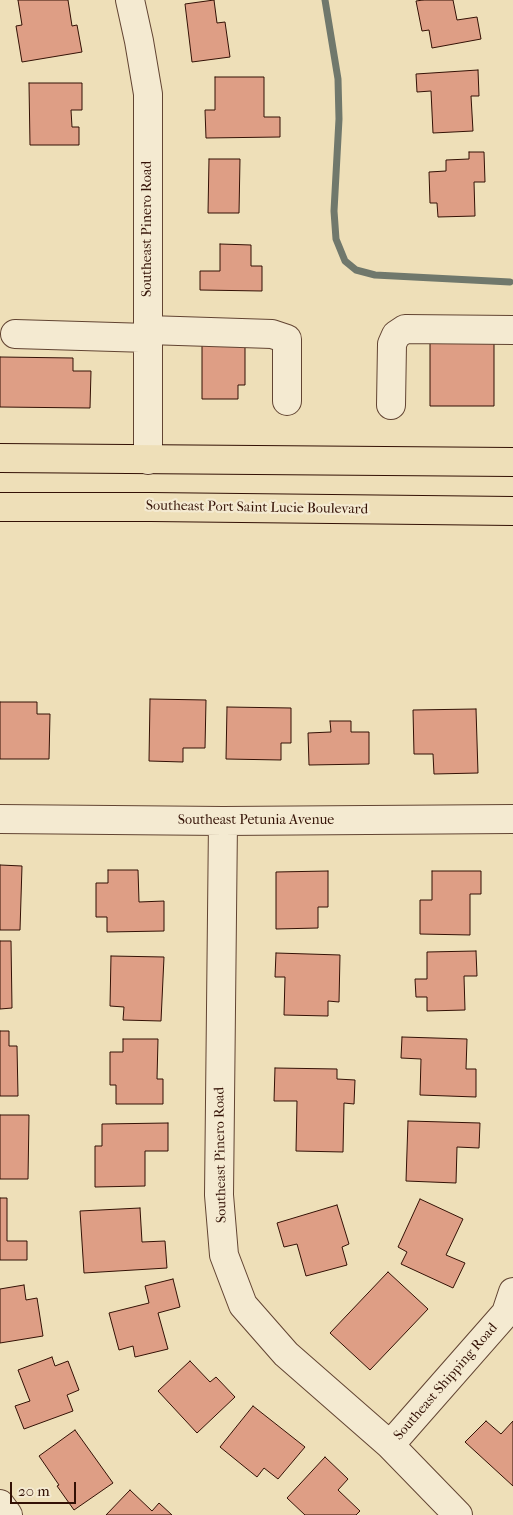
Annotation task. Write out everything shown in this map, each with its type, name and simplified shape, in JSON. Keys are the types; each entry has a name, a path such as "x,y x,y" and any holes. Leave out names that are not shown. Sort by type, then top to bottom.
{"main road":[{"path":"0,458 513,462"},
{"name":"Southeast Port Saint Lucie Boulevard","path":"0,507 513,511"}],"street":[{"name":"Southeast Pinero Road","path":"130,0 148,94 148,460"},
{"path":"391,405 392,344 396,336 405,329 513,330"},
{"path":"15,334 272,334 287,340 287,401"},
{"name":"Southeast Petunia Avenue","path":"0,819 223,821 513,819"},
{"name":"Southeast Pinero Road","path":"223,821 219,1195 224,1255 243,1305 286,1354 390,1445 458,1515"},
{"name":"Southeast Shipping Road","path":"390,1445 506,1313 513,1292"},
{"path":"0,1504 8,1515"}],"building":[{"path":"18,0 68,0 72,26 77,25 82,52 22,62 16,26 22,25"},
{"path":"214,0 217,23 225,22 230,57 192,62 185,4"},
{"path":"453,0 457,20 477,17 481,39 432,48 429,30 422,31 416,1"},
{"path":"478,70 479,96 471,96 473,131 433,133 431,91 417,92 416,74"},
{"path":"215,77 264,77 264,117 280,117 280,137 206,138 205,110 215,110"},
{"path":"29,83 82,83 82,110 71,110 72,127 79,127 79,145 30,145"},
{"path":"469,152 484,152 485,182 474,182 475,216 438,217 437,203 430,203 429,172 446,171 446,160 469,159"},
{"path":"209,159 240,159 239,213 208,213"},
{"path":"220,244 251,245 251,266 262,266 262,291 200,290 200,271 220,271"},
{"path":"430,338 494,338 494,406 430,406"},
{"path":"202,341 245,341 245,385 238,385 238,399 202,399"},
{"path":"0,357 73,358 73,371 91,371 90,408 0,407"},
{"path":"150,699 206,700 205,748 183,748 183,762 149,761"},
{"path":"0,702 37,702 37,714 50,714 49,759 0,759"},
{"path":"227,707 291,708 291,743 281,743 281,760 226,759"},
{"path":"476,709 478,773 434,774 433,754 414,754 413,710"},
{"path":"330,721 351,721 351,732 369,732 369,764 309,765 308,733 331,732"},
{"path":"0,865 22,866 20,930 0,930"},
{"path":"108,870 138,870 139,902 164,901 164,931 107,932 107,917 96,917 96,883 108,883"},
{"path":"328,871 328,907 318,907 318,928 276,929 276,872"},
{"path":"432,871 481,871 481,894 470,894 470,935 420,934 420,900 432,900"},
{"path":"0,941 11,941 12,1008 0,1009"},
{"path":"476,951 477,976 464,976 465,1010 427,1011 427,997 416,997 415,979 427,979 427,952"},
{"path":"276,953 340,955 339,1002 328,1001 328,1016 284,1015 285,977 275,977"},
{"path":"111,956 164,957 161,1021 123,1020 124,1007 110,1006"},
{"path":"0,1031 9,1031 9,1046 17,1046 18,1096 0,1096"},
{"path":"402,1037 467,1039 466,1069 476,1069 476,1097 420,1095 421,1059 401,1058"},
{"path":"123,1039 158,1039 157,1079 163,1079 163,1104 116,1104 116,1085 110,1085 110,1052 123,1052"},
{"path":"275,1068 337,1069 337,1079 355,1080 354,1104 344,1103 343,1152 296,1151 297,1101 274,1101"},
{"path":"0,1115 29,1115 28,1179 0,1179"},
{"path":"408,1121 480,1123 479,1148 457,1147 456,1183 406,1181"},
{"path":"168,1123 168,1151 145,1151 145,1186 95,1187 95,1146 102,1146 102,1124"},
{"path":"0,1198 7,1198 7,1241 27,1241 27,1260 0,1260"},
{"path":"420,1199 463,1219 446,1255 465,1263 453,1288 401,1264 407,1252 398,1247"},
{"path":"337,1205 349,1244 342,1247 347,1265 306,1276 297,1244 284,1247 277,1223"},
{"path":"140,1208 142,1242 165,1241 167,1268 84,1273 80,1211"},
{"path":"388,1272 428,1309 370,1370 330,1333"},
{"path":"173,1279 180,1307 158,1313 168,1349 135,1357 133,1346 119,1350 109,1313 149,1303 145,1286"},
{"path":"24,1285 26,1300 37,1298 43,1336 0,1343 0,1289"},
{"path":"52,1357 55,1366 68,1361 79,1390 67,1395 73,1411 24,1429 15,1406 30,1401 18,1370"},
{"path":"190,1361 210,1382 216,1377 235,1397 197,1433 158,1391"},
{"path":"253,1406 305,1447 278,1479 264,1468 257,1477 220,1447"},
{"path":"486,1421 501,1434 513,1421 513,1486 465,1442"},
{"path":"75,1430 113,1483 74,1510 39,1456"},
{"path":"325,1457 348,1479 338,1490 360,1511 356,1515 305,1515 287,1498"},
{"path":"130,1490 152,1511 159,1503 172,1515 106,1515"}],"waterway":[{"path":"325,0 338,79 339,119 334,211 336,239 345,261 356,270 375,275 510,282"}]}
